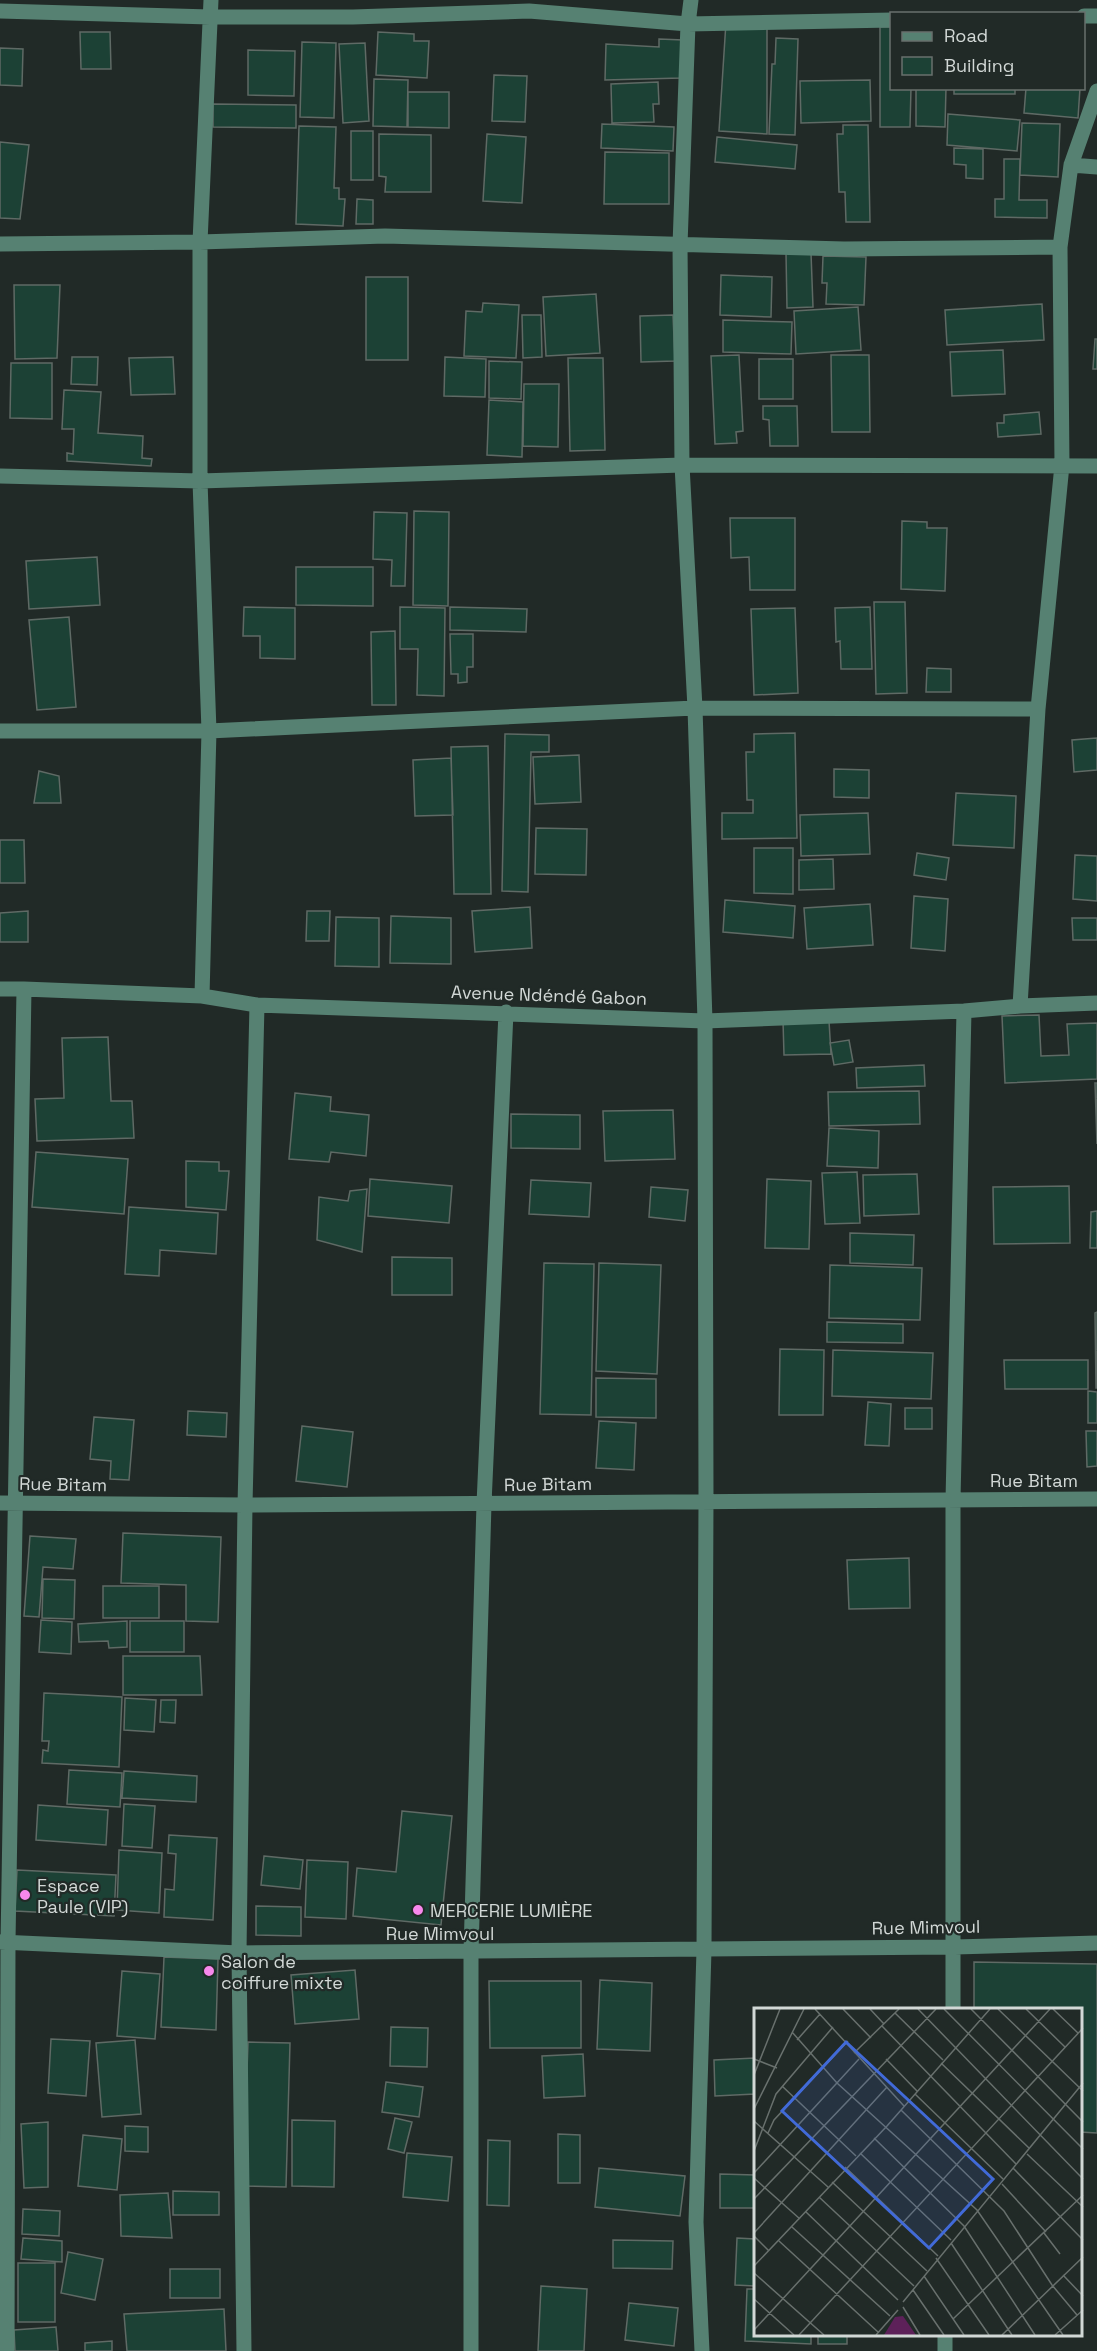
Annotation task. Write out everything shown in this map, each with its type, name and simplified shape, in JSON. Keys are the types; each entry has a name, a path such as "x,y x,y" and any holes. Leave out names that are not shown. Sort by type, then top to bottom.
{"street":[{"path":"202,996 209,731 200,481 200,242 211,0"},
{"path":"691,0 688,24 680,245 682,465 695,708 705,1021 704,1950 696,2222 702,2351"},
{"path":"0,11 353,17 529,11 688,24 890,20"},
{"path":"1020,1006 1038,709 1062,465 1060,247 1071,165 1097,91"},
{"path":"1071,165 1097,167"},
{"path":"0,244 200,242 385,236 844,249 1060,247"},
{"path":"0,476 200,481 682,465 1097,466"},
{"path":"0,731 209,731 695,708 1038,709"},
{"path":"7,2351 4,1942 8,1503 24,988"},
{"name":"Avenue Ndéndé Gabon","path":"0,989 24,988 202,996 257,1005 506,1012 705,1021 964,1011 1097,1003"},
{"path":"244,2351 239,1953 245,1505 257,1005"},
{"path":"953,2008 955,1947 953,1500 964,1011"},
{"path":"471,2351 471,1952 484,1504 506,1012"},
{"name":"Rue Bitam","path":"8,1503 245,1505 1097,1499"},
{"name":"Rue Mimvoul","path":"4,1942 239,1953 704,1950 1097,1943"}],"building":[{"path":"767,21 767,134 719,131 726,22"},
{"path":"880,27 890,27 890,90 911,90 910,127 880,127"},
{"path":"80,32 110,32 111,69 81,69"},
{"path":"378,32 414,34 414,41 429,41 427,78 376,75"},
{"path":"776,38 798,39 795,135 769,134 772,64 775,64"},
{"path":"659,39 683,40 681,78 605,80 606,44 659,47"},
{"path":"302,42 336,43 334,118 300,117"},
{"path":"365,43 369,121 343,123 339,44"},
{"path":"0,48 23,49 22,86 0,85"},
{"path":"248,50 295,51 294,96 248,95"},
{"path":"494,75 527,76 525,122 492,121"},
{"path":"374,79 408,80 407,127 373,126"},
{"path":"870,80 871,121 801,123 800,81"},
{"path":"658,82 659,104 653,104 654,122 612,123 611,84"},
{"path":"916,90 946,90 945,127 916,126"},
{"path":"954,90 1015,90 1015,94 954,94"},
{"path":"1026,90 1080,90 1078,118 1024,113"},
{"path":"408,92 449,92 449,128 408,127"},
{"path":"213,104 296,105 296,128 213,127"},
{"path":"948,114 1020,120 1017,151 947,145"},
{"path":"1022,123 1060,124 1058,177 1020,175"},
{"path":"602,124 674,127 673,151 601,148"},
{"path":"843,125 868,125 870,222 846,222 845,192 839,192 837,134 843,134"},
{"path":"299,126 336,127 334,188 339,188 339,199 345,199 343,226 296,224"},
{"path":"351,131 373,131 373,180 351,180"},
{"path":"379,134 431,135 431,192 385,192 386,177 379,176"},
{"path":"487,134 526,137 522,203 483,201"},
{"path":"717,137 797,145 795,169 715,162"},
{"path":"0,142 29,145 20,219 0,218"},
{"path":"954,148 983,149 983,179 966,178 966,165 954,164"},
{"path":"605,152 669,153 669,204 604,204"},
{"path":"1004,159 1020,159 1019,200 1047,200 1047,218 995,217 995,199 1004,199"},
{"path":"357,199 373,200 373,224 356,224"},
{"path":"786,253 811,253 813,307 787,308"},
{"path":"823,256 866,257 864,305 826,304 827,283 822,283"},
{"path":"721,275 772,277 771,317 720,315"},
{"path":"366,277 408,277 408,360 366,360"},
{"path":"14,285 60,285 57,358 15,359"},
{"path":"596,294 600,353 546,356 543,297"},
{"path":"483,303 519,305 516,358 464,356 466,311 482,312"},
{"path":"1042,304 1044,340 947,345 945,310"},
{"path":"858,307 861,350 796,354 794,311"},
{"path":"522,315 541,315 542,357 523,358"},
{"path":"673,315 675,361 641,362 640,316"},
{"path":"723,320 792,322 791,354 723,352"},
{"path":"1095,339 1097,339 1097,369 1093,369"},
{"path":"1003,350 1005,394 952,396 950,352"},
{"path":"739,355 743,431 736,432 737,443 715,444 711,356"},
{"path":"831,355 869,355 870,432 832,432"},
{"path":"72,357 98,357 97,385 71,384"},
{"path":"173,357 175,394 131,395 129,358"},
{"path":"445,357 486,359 485,397 444,396"},
{"path":"568,358 603,358 605,450 570,451"},
{"path":"759,359 793,359 793,399 759,399"},
{"path":"489,361 522,362 521,399 489,398"},
{"path":"11,363 52,363 52,419 10,418"},
{"path":"524,384 559,384 558,447 523,446"},
{"path":"64,390 101,392 98,433 143,436 142,458 152,459 151,466 67,461 67,453 73,454 74,429 62,429"},
{"path":"489,400 523,402 522,457 487,455"},
{"path":"763,406 797,406 798,446 770,446 769,420 763,419"},
{"path":"1039,412 1041,434 998,437 997,423 1004,423 1004,415"},
{"path":"414,511 449,512 448,606 413,605"},
{"path":"374,512 407,513 405,586 391,586 392,560 373,559"},
{"path":"730,518 795,518 795,590 750,590 749,557 731,558"},
{"path":"902,521 927,522 927,528 947,528 945,591 901,589"},
{"path":"97,557 100,605 29,609 26,561"},
{"path":"296,567 373,567 373,606 296,605"},
{"path":"874,602 905,602 907,693 876,694"},
{"path":"244,607 295,608 295,659 260,658 260,636 243,636"},
{"path":"400,607 445,608 444,696 417,695 418,649 400,649"},
{"path":"450,607 527,609 526,632 450,630"},
{"path":"870,607 872,669 841,669 840,641 836,642 835,608"},
{"path":"795,608 798,693 754,695 751,609"},
{"path":"69,617 76,707 37,710 29,620"},
{"path":"395,631 396,705 372,705 371,632"},
{"path":"450,634 473,634 473,667 467,667 467,682 458,683 458,674 451,674"},
{"path":"927,668 951,669 951,692 926,692"},
{"path":"795,733 797,838 722,839 722,813 753,813 753,800 747,800 746,752 754,752 754,734"},
{"path":"505,734 549,735 549,752 531,752 528,892 502,891"},
{"path":"1097,738 1097,770 1074,772 1072,740"},
{"path":"488,746 491,894 454,894 451,747"},
{"path":"579,755 581,802 535,804 533,757"},
{"path":"451,758 453,815 415,816 413,760"},
{"path":"834,769 869,770 869,798 834,797"},
{"path":"39,771 59,776 61,803 34,803"},
{"path":"956,793 1016,796 1014,848 953,845"},
{"path":"868,813 870,854 801,856 800,815"},
{"path":"536,828 587,829 586,875 535,874"},
{"path":"0,840 24,840 25,883 0,883"},
{"path":"754,848 793,848 793,894 754,893"},
{"path":"917,853 949,858 946,880 914,875"},
{"path":"1075,855 1097,856 1097,901 1073,899"},
{"path":"833,859 834,889 799,890 799,860"},
{"path":"914,896 948,899 945,951 911,948"},
{"path":"725,900 795,906 793,938 723,932"},
{"path":"870,904 873,945 807,949 804,908"},
{"path":"530,907 532,948 475,952 472,911"},
{"path":"28,911 28,942 0,942 0,913"},
{"path":"307,911 330,911 329,941 306,941"},
{"path":"391,916 451,918 451,964 390,963"},
{"path":"336,917 379,918 379,967 335,966"},
{"path":"1072,918 1097,918 1097,940 1073,940"},
{"path":"1039,1015 1041,1056 1069,1055 1067,1024 1097,1023 1097,1079 1005,1083 1002,1016"},
{"path":"783,1021 829,1021 831,1054 784,1055"},
{"path":"108,1037 111,1101 132,1101 134,1138 37,1141 35,1099 64,1098 62,1038"},
{"path":"849,1040 853,1062 834,1065 830,1043"},
{"path":"924,1065 925,1086 857,1088 856,1068"},
{"path":"1095,1083 1097,1083 1097,1144"},
{"path":"919,1091 920,1124 829,1126 828,1092"},
{"path":"295,1093 331,1097 330,1111 369,1115 366,1156 331,1152 329,1162 289,1159"},
{"path":"673,1110 675,1159 605,1161 603,1111"},
{"path":"511,1114 580,1115 580,1149 511,1148"},
{"path":"829,1128 879,1131 878,1168 827,1166"},
{"path":"36,1152 128,1159 124,1214 32,1207"},
{"path":"186,1161 219,1162 219,1171 229,1171 226,1210 186,1207"},
{"path":"857,1172 860,1223 825,1224 822,1173"},
{"path":"917,1174 919,1214 864,1216 863,1175"},
{"path":"370,1179 452,1186 449,1223 368,1216"},
{"path":"767,1179 811,1181 809,1249 765,1248"},
{"path":"531,1180 591,1183 589,1217 529,1214"},
{"path":"1069,1186 1070,1243 994,1244 993,1187"},
{"path":"651,1187 688,1190 685,1221 649,1217"},
{"path":"367,1189 362,1252 317,1240 319,1197 348,1201 350,1191"},
{"path":"129,1207 218,1213 216,1254 160,1250 159,1276 125,1274"},
{"path":"1097,1211 1097,1248 1090,1248 1091,1212"},
{"path":"850,1233 914,1235 913,1265 850,1263"},
{"path":"392,1257 452,1258 452,1295 392,1295"},
{"path":"544,1263 594,1264 591,1415 540,1414"},
{"path":"599,1263 661,1265 657,1374 596,1371"},
{"path":"830,1265 922,1268 920,1320 829,1318"},
{"path":"1097,1312 1097,1388 1096,1388 1095,1313"},
{"path":"827,1322 903,1324 903,1343 827,1342"},
{"path":"780,1349 824,1350 823,1415 779,1415"},
{"path":"833,1350 933,1353 931,1399 832,1396"},
{"path":"1004,1360 1088,1360 1088,1389 1005,1389"},
{"path":"596,1378 656,1379 656,1418 596,1417"},
{"path":"1088,1391 1097,1392 1097,1423 1088,1423"},
{"path":"868,1402 891,1404 889,1446 865,1445"},
{"path":"905,1408 932,1408 932,1429 905,1429"},
{"path":"188,1411 227,1413 226,1437 187,1435"},
{"path":"94,1417 134,1420 129,1480 110,1479 111,1461 90,1459"},
{"path":"599,1421 636,1423 634,1470 596,1468"},
{"path":"302,1426 353,1432 347,1487 296,1481"},
{"path":"1086,1431 1097,1431 1097,1466 1087,1467"},
{"path":"123,1533 221,1537 218,1622 186,1621 186,1585 121,1583"},
{"path":"30,1536 76,1539 73,1569 43,1567 39,1617 24,1616"},
{"path":"909,1558 910,1608 849,1609 847,1560"},
{"path":"43,1579 75,1580 74,1619 42,1618"},
{"path":"103,1586 159,1586 159,1618 103,1618"},
{"path":"41,1620 72,1622 71,1654 39,1652"},
{"path":"127,1621 127,1647 109,1648 108,1641 79,1642 78,1624"},
{"path":"130,1621 184,1621 184,1652 130,1652"},
{"path":"123,1656 200,1656 202,1695 123,1695"},
{"path":"44,1693 122,1697 119,1767 42,1763 43,1750 48,1751 49,1741 42,1741"},
{"path":"125,1698 156,1700 154,1732 124,1730"},
{"path":"161,1700 176,1700 175,1723 160,1722"},
{"path":"69,1770 122,1773 120,1807 67,1804"},
{"path":"124,1771 197,1776 196,1802 122,1798"},
{"path":"124,1804 155,1806 152,1848 122,1846"},
{"path":"38,1805 108,1810 106,1845 36,1840"},
{"path":"402,1811 452,1816 441,1925 353,1916 357,1868 396,1872"},
{"path":"169,1835 217,1838 213,1920 164,1917 165,1889 174,1890 176,1854 168,1853"},
{"path":"119,1850 162,1853 159,1913 117,1910"},
{"path":"264,1856 303,1860 300,1889 261,1885"},
{"path":"307,1860 348,1862 346,1919 305,1917"},
{"path":"17,1870 116,1875 114,1916 15,1911"},
{"path":"256,1906 301,1907 301,1936 256,1935"},
{"path":"164,1957 218,1959 216,2030 161,2027"},
{"path":"974,1962 1097,1964 1097,2133 1082,2132 1082,2008 974,2008"},
{"path":"355,1970 359,2019 295,2024 291,1975"},
{"path":"122,1971 160,1974 155,2039 117,2036"},
{"path":"600,1980 652,1983 650,2051 597,2049"},
{"path":"489,1981 581,1981 581,2048 490,2048"},
{"path":"391,2027 428,2028 427,2067 390,2066"},
{"path":"51,2039 90,2041 86,2096 48,2093"},
{"path":"135,2040 141,2114 102,2117 96,2043"},
{"path":"248,2042 290,2043 286,2187 243,2186"},
{"path":"583,2054 585,2096 544,2098 542,2056"},
{"path":"754,2058 754,2094 715,2096 714,2060"},
{"path":"386,2082 423,2087 419,2117 382,2112"},
{"path":"395,2118 412,2122 404,2153 388,2149"},
{"path":"292,2120 335,2121 334,2187 292,2186"},
{"path":"48,2122 48,2187 24,2188 21,2124"},
{"path":"125,2126 148,2127 148,2152 125,2151"},
{"path":"558,2134 580,2135 580,2183 558,2183"},
{"path":"83,2135 122,2139 117,2190 78,2186"},
{"path":"488,2140 510,2141 509,2206 487,2205"},
{"path":"407,2153 452,2157 448,2201 403,2197"},
{"path":"599,2168 685,2176 680,2216 595,2207"},
{"path":"720,2174 754,2175 754,2208 720,2208"},
{"path":"173,2191 219,2192 219,2215 173,2215"},
{"path":"168,2193 172,2238 121,2236 120,2195"},
{"path":"23,2209 60,2211 59,2236 22,2234"},
{"path":"23,2238 62,2241 62,2262 21,2259"},
{"path":"737,2238 754,2239 754,2286 735,2285"},
{"path":"613,2240 673,2241 672,2269 613,2268"},
{"path":"68,2252 103,2259 95,2300 61,2293"},
{"path":"18,2263 55,2263 55,2322 18,2322"},
{"path":"170,2269 220,2269 220,2298 170,2298"},
{"path":"541,2286 587,2289 584,2351 538,2351"},
{"path":"747,2289 754,2289 754,2336 811,2336 811,2344 745,2341"},
{"path":"629,2303 678,2308 674,2346 625,2340"},
{"path":"224,2309 226,2351 127,2351 124,2314"},
{"path":"56,2327 58,2351 15,2351 14,2330"},
{"path":"818,2336 847,2336 847,2344 818,2344"},
{"path":"112,2341 112,2351 85,2351 85,2343"}],"place":[{"name":"Espace Paule (VIP)","path":"25,1895"},
{"name":"MERCERIE LUMIÈRE","path":"418,1910"},
{"name":"Salon de coiffure mixte","path":"209,1971"}]}
